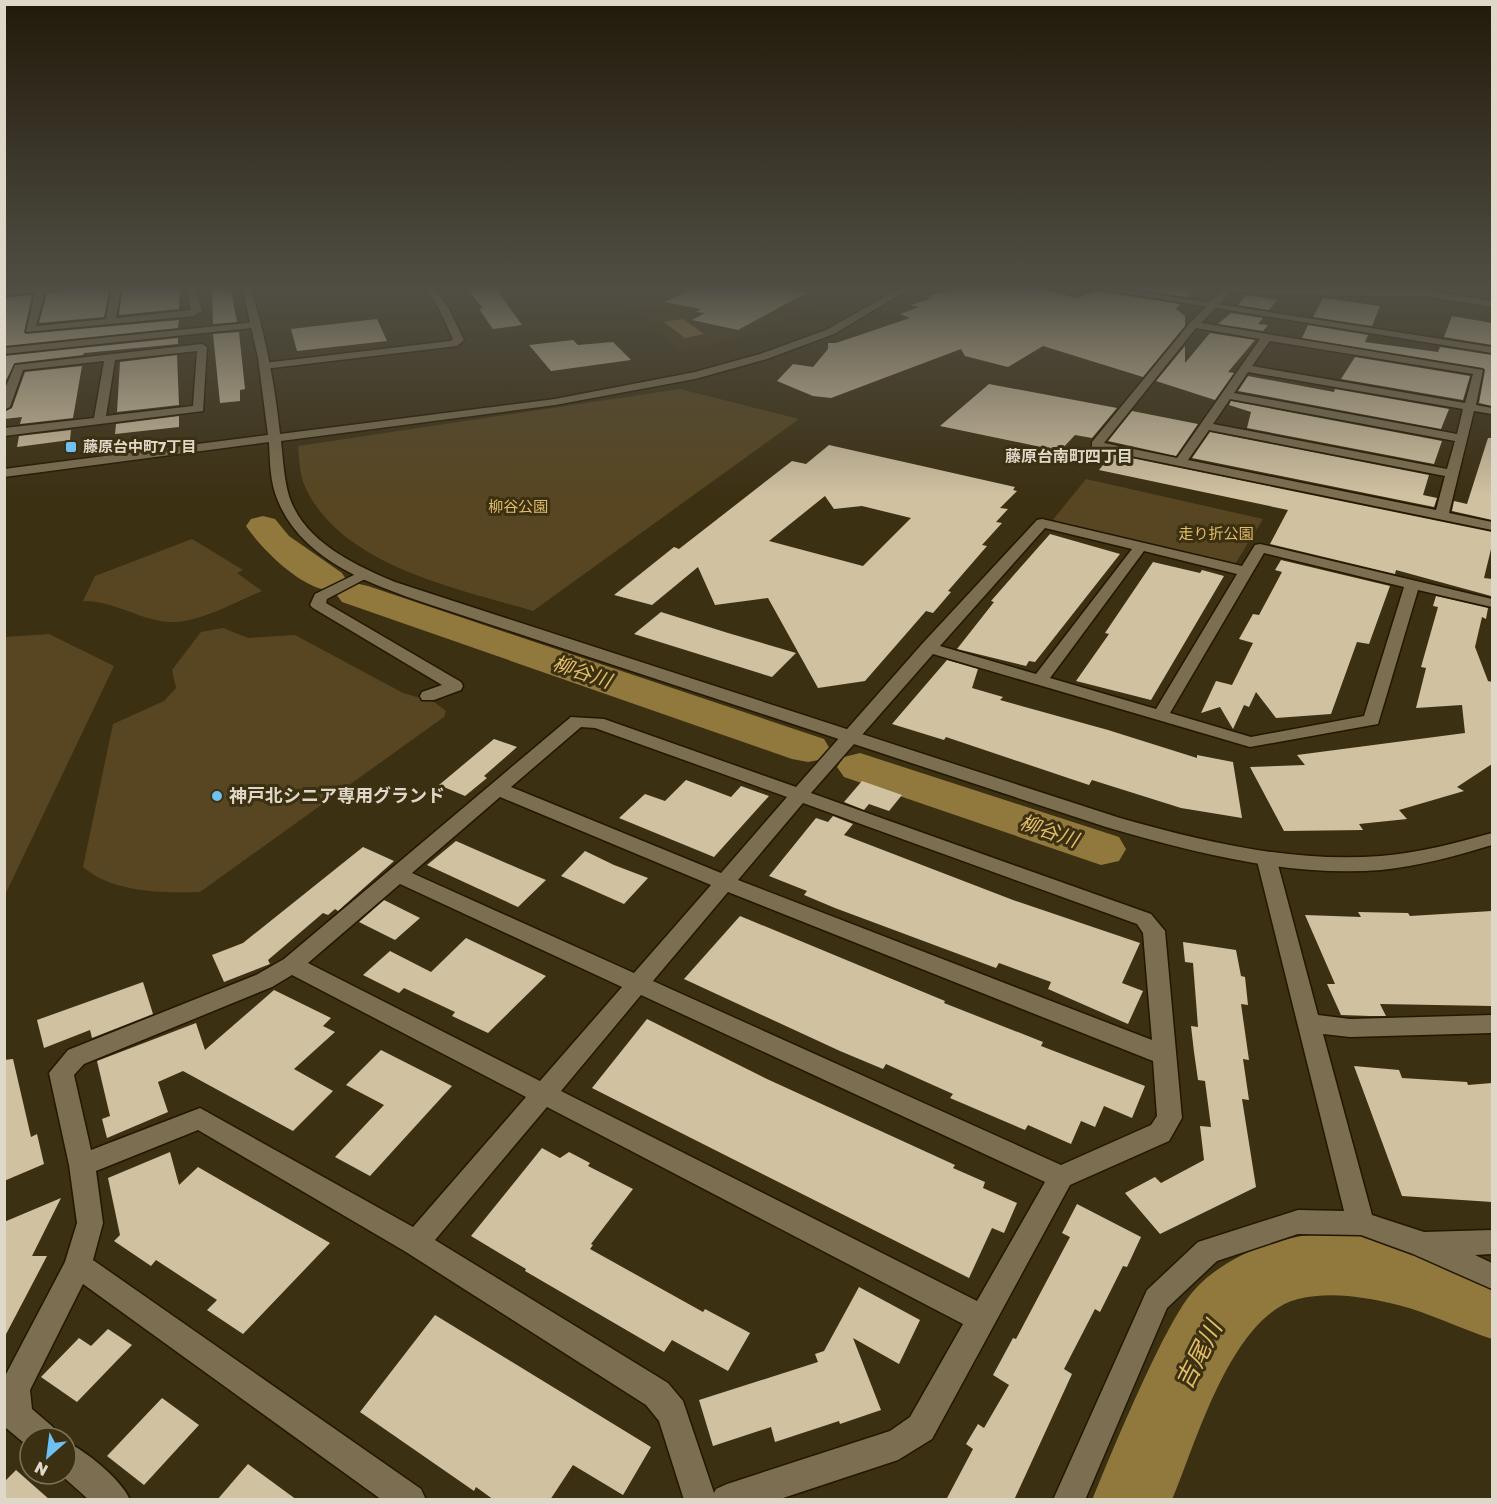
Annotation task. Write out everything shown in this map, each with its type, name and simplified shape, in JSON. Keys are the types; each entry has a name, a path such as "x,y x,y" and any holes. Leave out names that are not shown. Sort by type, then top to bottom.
{"street":[{"path":"4,407 19,367 117,356"},
{"path":"4,432 199,409 202,356"},
{"path":"262,356 284,502 308,534 323,548 364,574 419,596 1156,837 1267,861 1325,865 1421,859 1463,850 1492,839"},
{"path":"264,366 348,356"},
{"path":"4,473 566,391 674,370 730,356"},
{"path":"4,462 555,402 704,372 760,356"},
{"path":"1169,356 1096,445 1492,526"},
{"path":"1180,463 1254,356"},
{"path":"1380,356 1479,372 1442,516"},
{"path":"99,421 110,357"},
{"path":"1245,368 1492,411"},
{"path":"1227,395 1463,439"},
{"path":"1206,426 1453,474"},
{"path":"416,1243 849,737 1042,523 1244,571"},
{"path":"1040,680 1140,547"},
{"path":"1160,716 1244,571 1260,548 1492,603"},
{"path":"364,574 320,597 318,605 455,686 428,696"},
{"path":"928,647 1250,741 1372,720 1412,584"},
{"path":"28,1426 17,1417 15,1389 78,1265 90,1223 82,1165 61,1073 76,1057 264,981 292,965 577,722 598,723 1143,919 1154,931 1170,1118 1160,1133 1061,1177 921,1428 898,1444 727,1500"},
{"path":"498,789 724,882 1166,1056"},
{"path":"1267,861 1311,1023 1361,1223"},
{"path":"398,875 1061,1177"},
{"path":"292,965 983,1319"},
{"path":"1311,1023 1350,1028 1492,1024"},
{"path":"82,1165 200,1118 416,1243 657,1394 672,1412 700,1500"},
{"path":"1069,1500 1157,1299 1208,1251 1298,1222 1361,1223 1421,1244 1492,1276"},
{"path":"1421,1244 1492,1242"},
{"path":"78,1265 410,1500"},
{"path":"78,1468 114,1500"}],"green space":[{"name":"柳谷公園","path":"680,389 799,419 533,611 437,582 373,555 345,536 322,514 305,487 302,477 298,446"},
{"name":"走り折公園","path":"1086,479 1263,519 1235,564 1052,521"},
{"path":"192,539 243,570 237,573 262,591 207,615 174,622 152,619 106,604 83,601 95,576"},
{"name":"神戸北シニア専用グランド","path":"223,628 248,638 295,635 403,693 434,702 446,711 444,717 200,892 138,890 95,876 83,867 113,724 164,701 176,688 172,670 201,632"},
{"path":"49,634 114,666 5,895 5,637"}],"building":[{"path":"4,356 73,356 15,363 4,384"},
{"path":"177,356 179,405 117,412 120,362"},
{"path":"215,356 242,356 245,389 240,390 240,401 220,403"},
{"path":"538,356 627,356 631,360 551,371"},
{"path":"822,356 942,356 831,398 813,396 777,381 793,364 813,367"},
{"path":"966,356 1026,356 1008,367"},
{"path":"1076,356 1160,356 1143,377"},
{"path":"1177,356 1185,356 1185,363 1191,356 1241,356 1228,372 1234,373 1215,400 1156,381"},
{"path":"1412,356 1492,356 1492,406 1479,403 1485,370"},
{"path":"1355,357 1470,376 1463,400 1341,379"},
{"path":"82,366 73,418 20,424 22,417 4,419 4,412 12,408 25,372"},
{"path":"1248,376 1334,392 1335,389 1449,409 1441,429 1238,391"},
{"path":"989,384 1117,408 1092,438 1075,435 1060,451 940,426"},
{"path":"1231,401 1442,441 1434,464 1247,428 1251,412 1229,405"},
{"path":"1132,411 1198,424 1176,456 1108,441"},
{"path":"179,416 179,427 115,434 116,424"},
{"path":"71,430 70,440 17,447 19,436"},
{"path":"1210,432 1429,475 1423,495 1437,498 1434,507 1192,458"},
{"path":"1488,438 1492,438 1492,520 1452,511 1454,501 1467,504"},
{"path":"829,445 1015,487 1013,490 1017,491 1000,508 1008,509 996,522 1002,523 982,545 987,546 948,591 951,592 933,613 926,611 865,681 818,688 768,598 715,605 698,567 652,605 614,595 674,547 679,549 792,461 806,464","holes":["825,496 834,509 862,506 911,518 863,566 769,541"]},
{"path":"1112,454 1492,532 1492,545 1484,578 1492,579 1491,596 1396,570 1395,574 1270,544 1288,510 1099,470"},
{"path":"1050,534 1120,554 1035,662 1029,661 1026,666 957,649 994,602 991,601"},
{"path":"1281,560 1390,586 1369,644 1357,642 1331,714 1276,718 1256,692 1249,707 1244,705 1233,729 1220,707 1201,713 1216,681 1232,685 1253,643 1239,639 1253,614 1259,615 1282,572 1275,570"},
{"path":"1153,562 1224,576 1151,700 1076,681 1109,634 1105,633"},
{"path":"1436,596 1488,608 1486,619 1482,617 1475,647 1488,681 1492,682 1492,764 1457,787 1464,791 1399,810 1407,819 1359,824 1363,830 1284,831 1250,767 1305,765 1297,755 1465,733 1462,705 1416,708 1426,668 1421,667 1438,607 1433,606"},
{"path":"661,612 796,653 772,677 634,634"},
{"path":"947,660 978,669 972,688 1003,697 1000,700 1197,758 1197,755 1233,762 1242,818 1181,808 1092,780 1089,785 946,737 944,740 892,724"},
{"path":"494,739 517,747 484,776 487,778 465,796 439,785"},
{"path":"686,780 731,797 741,786 769,796 714,857 619,818 645,794 665,801"},
{"path":"862,781 902,795 889,811 869,804 864,810 844,802"},
{"path":"833,816 853,824 844,835 1013,900 1140,943 1122,983 1143,991 1128,1024 1048,989 1051,982 999,963 996,968 835,908 804,895 807,891 769,876 816,818 828,822"},
{"path":"456,841 546,880 518,907 427,865"},
{"path":"363,847 394,861 338,911 335,909 328,915 323,913 268,960 270,964 224,982 212,955 243,943"},
{"path":"585,851 648,878 624,904 561,876"},
{"path":"384,900 420,918 395,940 359,922"},
{"path":"1492,911 1492,1006 1380,1004 1386,1016 1341,1015 1327,984 1335,984 1305,915 1361,917 1358,912 1408,913 1410,916"},
{"path":"740,916 945,1001 944,1003 1043,1042 1041,1046 1145,1086 1132,1118 1104,1106 1095,1127 1081,1121 1071,1144 1028,1125 1025,1130 950,1098 953,1094 886,1064 883,1069 840,1051 684,979"},
{"path":"466,938 546,976 488,1033 452,1016 455,1012 404,988 399,993 363,975 390,951 431,972"},
{"path":"1183,942 1236,950 1241,976 1245,977 1248,1005 1241,1004 1249,1060 1243,1059 1249,1100 1242,1099 1256,1187 1160,1234 1125,1193 1155,1177 1161,1183 1204,1160 1200,1126 1211,1127 1205,1081 1198,1080 1191,1026 1198,1027 1193,963 1185,962"},
{"path":"143,982 153,1014 92,1038 90,1030 44,1048 37,1020"},
{"path":"274,990 331,1018 323,1026 335,1032 294,1069 333,1091 293,1131 183,1071 158,1082 168,1112 107,1138 102,1119 110,1116 97,1061 196,1023 205,1050"},
{"path":"647,1019 767,1079 955,1165 953,1168 985,1182 983,1188 1017,1203 1004,1233 992,1228 969,1278 592,1088"},
{"path":"381,1050 452,1086 370,1176 335,1157 384,1105 346,1085"},
{"path":"13,1059 31,1137 37,1134 44,1164 4,1181 4,1060"},
{"path":"1354,1066 1399,1070 1402,1078 1467,1082 1468,1085 1492,1083 1492,1202 1402,1196"},
{"path":"542,1148 560,1158 569,1152 590,1163 588,1166 633,1189 591,1244 593,1245 590,1249 703,1312 705,1309 750,1333 728,1371 672,1340 664,1352 525,1271 526,1269 471,1236"},
{"path":"170,1152 179,1185 198,1167 330,1243 243,1334 207,1310 217,1300 156,1260 151,1266 114,1241 120,1235 108,1178"},
{"path":"61,1198 32,1256 47,1256 4,1338 4,1222"},
{"path":"1077,1204 1141,1237 1127,1267 1123,1266 1100,1312 1095,1309 1064,1369 1072,1374 1014,1500 946,1500 973,1449 966,1444 978,1424 984,1428 1009,1385 993,1375 1013,1338 1016,1339 1070,1237 1062,1233"},
{"path":"859,1287 920,1320 899,1364 853,1338 881,1410 775,1442 771,1427 713,1446 699,1400 818,1362 815,1354 824,1351"},
{"path":"435,1315 651,1447 623,1495 573,1465 550,1500 494,1500 476,1487 474,1491 360,1412"},
{"path":"108,1329 132,1345 77,1402 41,1377 79,1338 91,1346"},
{"path":"162,1398 199,1425 144,1485 107,1456"},
{"path":"248,1464 297,1500 217,1500"},
{"path":"16,1470 18,1486 34,1486 50,1500 4,1500 4,1482"}],"waterway":[{"name":"柳谷川","path":"263,526 277,543 329,581"},
{"name":"柳谷川","path":"355,594 808,749"},
{"name":"柳谷川","path":"860,767 1101,849"},
{"name":"吉尾川","path":"1132,1500 1182,1381 1206,1336 1226,1307 1268,1277 1298,1267 1331,1264 1364,1266 1430,1282 1492,1305"}],"place":[{"name":"藤原台中町7丁目","path":"71,447"},
{"name":"神戸北シニア専用グランド","path":"217,796"}],"district":[{"name":"藤原台南町四丁目","path":"1069,456"}]}
